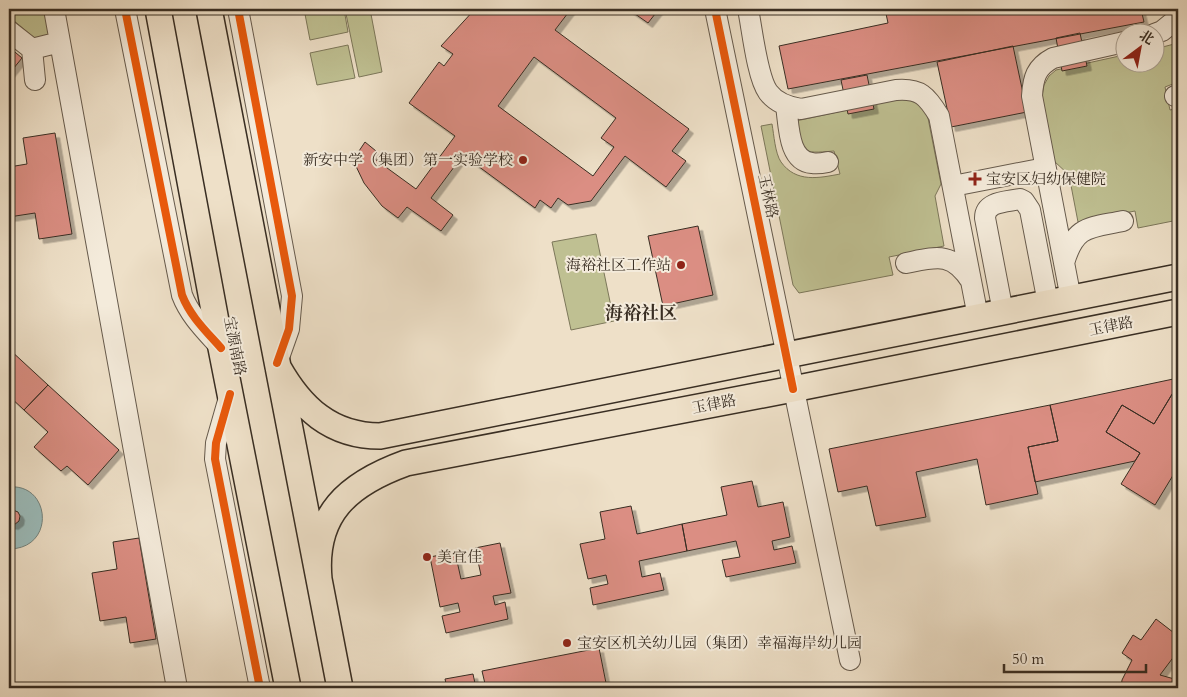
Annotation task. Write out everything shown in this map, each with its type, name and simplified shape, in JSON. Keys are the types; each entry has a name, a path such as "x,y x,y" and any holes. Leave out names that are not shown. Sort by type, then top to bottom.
{"main road":[{"name":"宝源南路","path":"158,9 221,348 288,688"},
{"path":"209,9 340,688"},
{"path":"277,365 293,392 316,415 344,432 362,436 380,436 414,431 786,357 1178,277"},
{"name":"玉律路","path":"320,580 318,560 320,547 327,523 341,501 351,491 378,474 406,463 793,389 1178,312"},
{"path":"414,431 411,432 406,440 406,450 412,458 419,461"}],"street":[{"path":"54,9 177,688"},
{"path":"125,9 182,295 186,306 221,348"},
{"path":"238,9 292,296 289,329 277,365"},
{"name":"玉林路","path":"715,9 850,660"},
{"path":"748,9 762,78 768,92 786,106 801,109 810,108 909,89 920,94 930,102 939,116 978,317"},
{"path":"1164,29 1178,18"},
{"path":"9,31 32,49 35,80"},
{"path":"32,49 60,42"},
{"path":"1064,263 1032,96 1033,82 1037,70 1053,58 1114,44"},
{"path":"786,106 794,151 801,160 811,163 828,162"},
{"path":"953,186 1046,168"},
{"path":"1003,312 985,218 987,208 992,205 1020,199 1028,204 1059,301"},
{"path":"1059,301 1064,263 1070,244 1079,232 1086,228 1123,221"},
{"path":"906,263 937,257 946,258 961,268 971,281"},
{"path":"230,394 216,443 215,459 260,688"}],"green space":[{"path":"11,9 44,9 50,38 38,41 12,19"},
{"path":"304,9 344,9 348,32 310,40"},
{"path":"345,9 370,9 382,72 359,77"},
{"path":"1178,43 1178,82 1165,87 1170,110 1178,108 1178,220 1138,228 1135,211 1078,222 1069,175 1054,161 1042,96 1044,85 1049,76 1056,70 1114,57 1114,72 1164,72 1164,47"},
{"path":"348,45 355,78 317,85 310,53"},
{"path":"902,98 916,103 927,113 941,184 935,196 944,246 889,257 893,275 799,293 793,285 761,126 772,124 779,158 787,169 801,176 808,177 840,174 834,151 815,152 805,149 796,121"},
{"path":"596,234 614,321 571,330 552,242"}],"water":[{"path":"9,487 23,489 33,495 40,505 42,516 41,528 35,539 24,546 9,549"}],"building":[{"path":"475,9 571,9 555,30 689,129 672,151 686,161 666,187 625,156 591,201 568,205 558,198 551,208 540,200 535,208 463,155 431,198 453,215 441,231 407,207 398,218 382,206 364,183 353,160 365,142 376,151 372,157 416,189 455,136 409,103 439,62 444,66 453,54 441,46","holes":["534,57 616,118 601,138 614,147 593,176 498,106"]},
{"path":"628,9 659,9 648,23"},
{"path":"885,9 1141,9 1144,22 1114,22 1114,28 788,89 779,46 888,23"},
{"path":"1080,33 1087,66 1062,71 1056,38"},
{"path":"1013,46 1027,112 951,127 937,62"},
{"path":"9,47 22,58 9,74"},
{"path":"867,75 874,109 848,114 841,80"},
{"path":"55,133 72,234 39,239 35,213 9,217 9,167 27,164 23,138"},
{"name":"海裕社区工作站","path":"698,226 713,295 663,306 648,236"},
{"path":"9,349 48,385 24,410 9,396"},
{"path":"1178,378 1178,394 1174,391 1154,424 1122,405 1106,432 1140,453 1135,461 1035,482 1028,447 1058,441 1050,405"},
{"path":"48,385 119,450 88,485 67,466 61,471 34,447 48,432 24,410"},
{"path":"1174,391 1178,394 1178,474 1175,472 1155,505 1121,484 1140,453 1106,432 1122,405 1154,424"},
{"path":"1050,405 1058,441 1028,447 1038,494 986,505 977,459 916,472 926,517 876,526 867,486 838,492 829,449"},
{"path":"752,481 758,507 783,502 790,537 772,541 774,550 792,546 796,563 726,577 722,560 740,557 736,541 687,551 682,524 727,515 721,487"},
{"path":"631,506 637,534 682,524 687,551 639,561 642,577 660,573 664,590 593,605 590,588 608,584 606,575 588,579 580,544 605,539 600,512"},
{"path":"9,511 18,512 20,516 19,521 14,525 9,524"},
{"path":"139,538 156,639 130,643 126,617 100,621 92,573 117,569 113,542"},
{"path":"500,543 511,593 493,596 495,605 505,602 508,619 446,633 442,616 460,612 458,603 440,607 430,557 455,552 461,579 481,575 475,548"},
{"path":"1156,619 1178,636 1178,651 1160,675 1178,680 1178,688 1121,688 1122,680 1132,660 1122,653 1133,635 1141,640"},
{"path":"599,648 607,688 486,688 482,671"},
{"path":"473,674 476,688 447,688 445,679"},
{"path":"923,682 930,688 917,688"}],"cycle path":[{"path":"125,9 182,295 194,317 221,348"},
{"path":"238,9 292,296 289,329 277,363"},
{"path":"715,9 793,389"},
{"path":"230,394 216,443 215,459 260,688"}],"place":[{"name":"新安中学（集团）第一实验学校","path":"523,160"},
{"name":"宝安区妇幼保健院","path":"975,179"},
{"name":"海裕社区工作站","path":"681,265"},
{"name":"美宜佳","path":"427,557"},
{"name":"宝安区机关幼儿园（集团）幸福海岸幼儿园","path":"567,643"}],"district":[{"name":"海裕社区","path":"641,313"}]}
